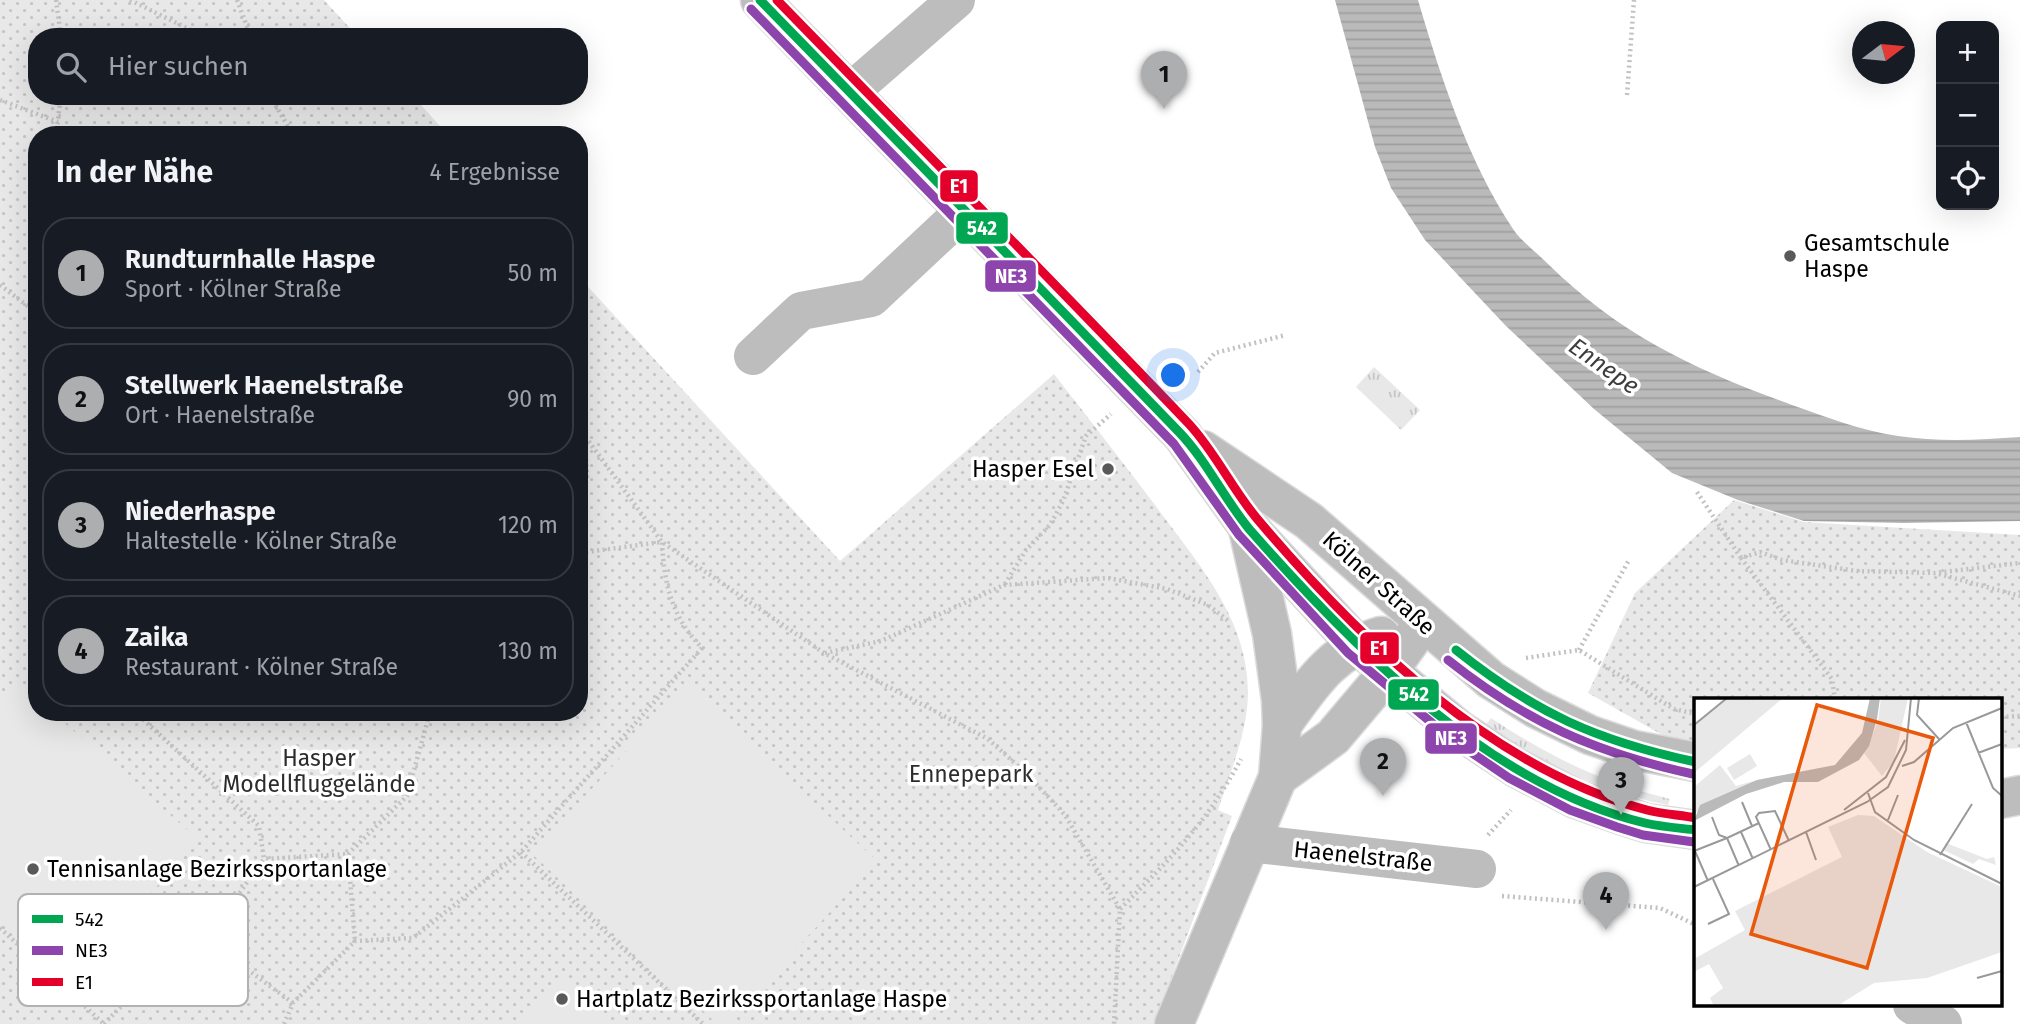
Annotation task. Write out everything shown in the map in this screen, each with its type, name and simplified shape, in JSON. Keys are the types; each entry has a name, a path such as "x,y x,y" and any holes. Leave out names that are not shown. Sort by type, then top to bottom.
{"main road":[{"name":"Kölner Straße","path":"760,0 1183,436 1248,527 1356,644 1458,729 1546,784 1576,799 1646,823 1694,830"},
{"path":"849,92 956,0"},
{"path":"753,356 801,311 871,298 964,211"},
{"name":"Kölner Straße","path":"1183,436 1309,521 1491,680 1535,708 1590,735 1634,750 1694,762"},
{"path":"1174,1024 1278,777 1282,725 1272,634 1248,527"},
{"path":"1282,725 1321,672 1356,644 1423,623"},
{"path":"1278,777 1333,737 1388,672 1423,623"},
{"path":"2002,799 2020,795"},
{"name":"Haenelstraße","path":"1249,843 1485,882"},
{"path":"1914,1006 1943,1024"}],"path":[{"path":"56,0 60,28"},
{"path":"130,0 187,28"},
{"path":"237,0 248,28"},
{"path":"1627,95 1634,0"},
{"path":"0,100 58,122"},
{"path":"57,126 60,105"},
{"path":"275,105 288,126"},
{"path":"0,285 28,306"},
{"path":"1198,372 1215,352 1286,335"},
{"path":"1004,585 1026,550 1050,524 1063,501 1086,436 1139,390"},
{"path":"588,440 662,542 824,653 988,739 1026,773 1065,815 1121,909 1114,1024"},
{"path":"1697,492 1741,558 1832,678 1835,698"},
{"path":"588,552 662,542"},
{"path":"284,1024 293,1003 355,941 413,938 522,852 702,648 684,630 671,605 664,577 662,542"},
{"path":"1741,558 1760,552 1782,560 1857,571 1935,573 2020,563"},
{"path":"1579,650 1629,560"},
{"path":"1935,573 2020,596"},
{"path":"824,653 881,641 1004,585 1108,578 1178,593 1208,605 1238,628"},
{"path":"1491,680 1511,660 1579,650 1674,709 1694,714"},
{"path":"2002,717 2020,716"},
{"path":"145,721 259,826 264,859 239,894"},
{"path":"264,859 348,854 407,796 428,721"},
{"path":"1121,909 1189,841 1218,802"},
{"path":"522,852 703,1024"},
{"path":"348,854 355,941"},
{"path":"1485,882 1660,908 1694,924"},
{"path":"0,928 18,945"},
{"path":"248,970 293,1003"},
{"path":"84,1006 104,1024 121,1006"}],"green space":[{"name":"Ennepepark","path":"0,0 324,0 350,28 28,28 28,105 421,105 440,126 28,126 28,721 588,721 588,287 840,561 1054,374 1202,569 1217,592 1239,639 1246,665 1247,707 1238,752 1218,810 1232,816 1154,1024 0,1024"},
{"path":"1374,367 1420,410 1401,430 1356,387"},
{"path":"1734,500 1804,522 2020,535 2020,748 2002,749 2002,698 1694,698 1694,744 1666,737 1588,693 1635,593"},
{"path":"16,680 28,690 28,721 62,721 198,839 150,894 18,894 18,933 0,917 0,698"},
{"path":"687,685 877,861 727,1024 717,1024 532,854"},
{"path":"1491,718 1534,745 1577,767 1621,785 1670,799 1668,805 1619,793 1573,775 1529,753 1485,726"},
{"name":"Hartplatz Bezirkssportanlage Haspe","path":"560,975 614,1024 515,1024"}],"water":[{"name":"Ennepe","path":"1335,0 1418,0 1457,118 1497,203 1521,238 1575,289 1603,311 1632,331 1692,364 1757,392 1845,423 1885,434 1913,438 1974,440 2020,437 2020,521 1804,521 1738,500 1672,473 1594,409 1506,326 1425,240 1391,188 1375,147"}],"transit line":[{"name":"542","path":"760,0 1179,432 1250,530 1333,620 1379,664 1427,706 1478,744 1532,778 1587,804 1645,823 1694,830"},
{"name":"E1","path":"777,0 1189,424 1259,521 1298,566 1385,654 1433,695 1483,732 1535,765 1590,791 1647,810 1694,818"},
{"name":"NE3","path":"751,9 1174,444 1239,535 1348,653 1450,738 1509,778 1570,810 1617,827 1643,835 1694,842"},
{"name":"542","path":"1456,650 1513,691 1568,722 1628,744 1694,762"},
{"name":"NE3","path":"1448,660 1506,701 1563,732 1625,756 1693,774"}],"place":[{"name":"Rundturnhalle Haspe","path":"1164,109"},
{"name":"Gesamtschule Haspe","path":"1790,256"},
{"name":"Hasper Esel","path":"1108,469"},
{"name":"Stellwerk Haenelstraße","path":"1383,796"},
{"name":"Niederhaspe","path":"1621,815"},
{"name":"Tennisanlage Bezirkssportanlage","path":"33,869"},
{"name":"Zaika","path":"1606,930"},
{"name":"Hartplatz Bezirkssportanlage Haspe","path":"562,999"}],"park label":[{"name":"Hasper Modellfluggelände","path":"319,771"}]}
